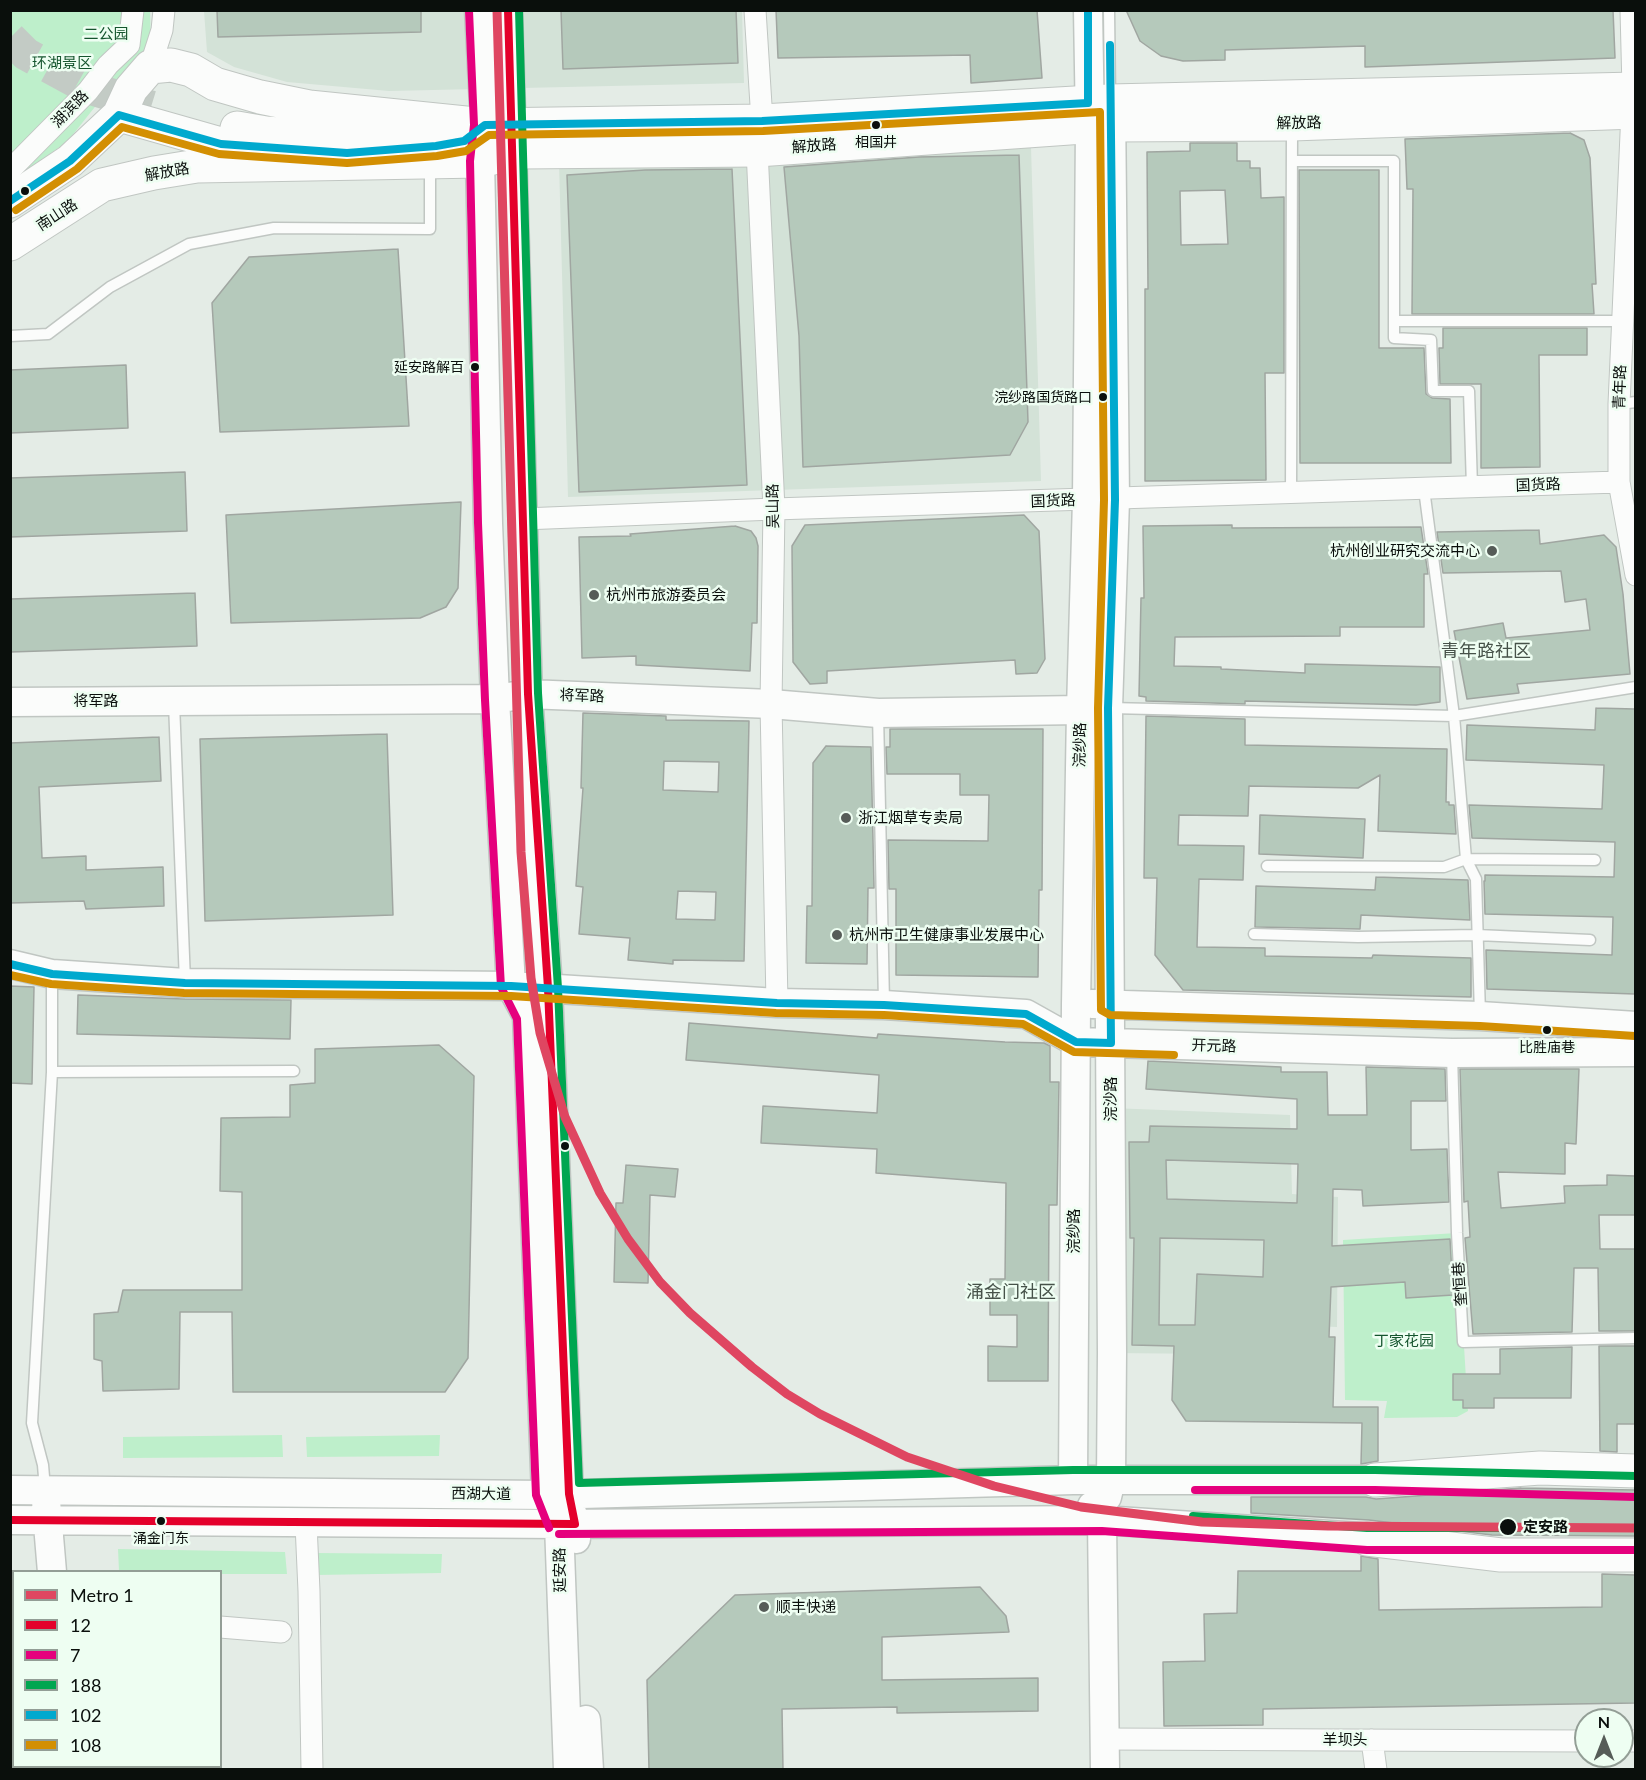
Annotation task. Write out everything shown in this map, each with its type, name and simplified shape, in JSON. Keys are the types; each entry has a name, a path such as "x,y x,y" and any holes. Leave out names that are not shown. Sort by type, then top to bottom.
{"main road":[{"name":"延安路","path":"480,10 503,134"},
{"name":"延安路","path":"508,10 503,134 523,519 528,694 548,988 557,1495"},
{"path":"1088,10 1100,114 1101,500"},
{"path":"171,65 191,70 215,84 260,97 309,107 503,134 436,146 347,153 221,144 119,115 131,89 150,67 171,65"},
{"name":"解放路","path":"1100,114 1292,124 1634,101"},
{"name":"解放路","path":"82,170 154,173 196,166 480,160 503,134 760,136 1100,114 1634,101"},
{"name":"南山路","path":"10,244 82,170 119,115"},
{"path":"188,118 266,133 365,141 503,134"},
{"name":"延安路","path":"480,160 488,523 511,986 527,1016 557,1495 567,1524 589,1770"},
{"name":"南山路","path":"10,201 82,170"},
{"name":"浣沙路","path":"1101,500 1094,709 1111,1043 1111,1480 1102,1520"},
{"name":"将军路","path":"10,702 495,699 528,694 878,712 1094,709"},
{"name":"浣纱路","path":"1073,1480 1076,1004 1094,709"},
{"name":"开元路","path":"10,964 52,974 185,983 511,986 777,1003 884,1005 1026,1014 1076,1042 1452,1053 1635,1052"},
{"path":"1076,1004 1480,1016 1635,1026"},
{"path":"1374,1480 1540,1468 1635,1471"},
{"path":"1073,1480 1102,1520 1104,1770"},
{"name":"西湖大道","path":"10,1490 557,1495 1073,1480 1374,1480 1635,1487"},
{"path":"45,1490 52,1570"},
{"name":"西湖大道","path":"10,1520 306,1524 1102,1520 1367,1539 1635,1539"},
{"name":"延安路","path":"567,1524 568,1770"},
{"path":"1367,1539 1501,1555 1635,1555"}],"street":[{"name":"湖滨路","path":"10,170 88,91 108,65 129,45 133,10"},
{"path":"150,67 162,30 164,10"},
{"name":"吴山路","path":"755,10 774,509 771,705 777,1003"},
{"name":"青年路","path":"1631,10 1634,101 1623,321 1627,403 1619,482 1635,575"},
{"name":"国货路","path":"523,519 1619,482"},
{"path":"306,1524 312,1770"},
{"path":"222,1627 281,1632"},
{"name":"羊坝头","path":"1104,1739 1574,1741"},
{"path":"1372,1740 1376,1770"}],"lane":[{"path":"1100,114 1109,10"},
{"path":"1291,494 1292,124"},
{"path":"1292,161 1395,161 1394,338 1431,340 1433,391 1469,391 1472,487"},
{"path":"10,336 48,334 110,287 189,244 274,228 430,229 430,162"},
{"path":"1394,321 1623,321"},
{"path":"1424,489 1454,716 1466,859 1476,879 1480,1016"},
{"path":"1094,709 1454,716 1635,687"},
{"path":"174,700 185,983"},
{"path":"878,712 884,1005"},
{"path":"1267,866 1444,867 1466,859 1594,860"},
{"path":"1254,934 1358,937 1477,935 1590,940"},
{"path":"45,1490 43,1465 32,1423 52,1072 52,974"},
{"name":"奎恒巷","path":"1452,1053 1457,1233 1463,1342 1635,1338"},
{"path":"52,1072 294,1071"}],"shaded area":[{"path":"204,11 742,11 744,83 389,91 287,82 234,67 207,52"},
{"path":"1031,147 1041,481 568,497 559,162"},
{"path":"1111,1108 1290,1115 1292,1194 1338,1197 1337,1327 1216,1322 1213,1354 1112,1353"}],"green space":[{"name":"环湖景区","path":"10,11 150,11 151,44 128,80 102,98 67,142 11,181"},
{"name":"丁家花园","path":"1457,1233 1468,1411 1457,1417 1384,1418 1387,1401 1345,1400 1343,1240"},
{"path":"282,1435 283,1457 123,1458 123,1437"},
{"path":"440,1435 439,1456 307,1457 306,1437"},
{"path":"118,1549 285,1552 287,1574 222,1574 222,1570 119,1570"},
{"path":"313,1553 442,1554 441,1573 315,1575"}],"building":[{"path":"217,10 421,10 421,32 218,37"},
{"path":"561,10 736,10 738,63 563,69"},
{"path":"776,10 1037,10 1042,78 971,83 970,55 778,58"},
{"path":"1126,10 1613,10 1615,58 1365,67 1365,46 1225,50 1225,60 1183,61 1161,56 1140,41"},
{"path":"1570,133 1584,140 1590,158 1596,284 1592,284 1594,314 1412,314 1413,189 1407,189 1405,139"},
{"path":"1190,143 1237,143 1237,161 1250,161 1250,168 1260,168 1261,198 1284,197 1284,373 1265,373 1266,480 1145,481 1145,289 1148,289 1147,152 1190,151","holes":["1225,190 1228,244 1181,245 1180,191"]},
{"path":"1019,155 1028,422 1010,455 803,467 799,336 784,167 919,157"},
{"path":"732,169 747,485 579,492 567,175 645,170"},
{"path":"1299,170 1379,170 1379,348 1424,348 1426,394 1432,398 1450,399 1451,463 1300,463"},
{"path":"398,249 409,426 220,432 212,303 249,257"},
{"path":"1443,328 1587,328 1587,355 1539,355 1540,467 1481,468 1481,384 1440,384 1439,348 1443,348"},
{"path":"126,365 128,428 10,433 10,370"},
{"path":"185,472 187,531 10,537 10,478"},
{"path":"461,502 458,588 446,607 420,618 231,623 226,515"},
{"path":"1024,515 1039,531 1045,659 1037,673 1016,674 1015,660 827,671 827,683 810,684 793,662 792,546 805,525"},
{"path":"1232,525 1232,528 1421,527 1428,574 1424,574 1424,627 1340,627 1340,636 1175,637 1174,666 1305,673 1305,664 1440,667 1440,702 1416,705 1245,701 1245,704 1146,701 1146,697 1139,696 1141,598 1144,598 1143,526"},
{"path":"735,526 751,531 758,546 757,623 752,623 750,671 636,665 636,656 582,658 579,537 631,536 630,534"},
{"path":"1539,530 1540,544 1604,535 1616,547 1623,594 1630,674 1517,684 1519,693 1467,699 1454,631 1503,623 1506,638 1590,630 1586,599 1565,602 1561,571 1443,573 1437,532"},
{"path":"195,593 197,646 10,652 10,599"},
{"path":"1596,708 1635,709 1635,994 1487,989 1486,950 1612,955 1613,917 1485,914 1485,875 1614,877 1615,842 1472,838 1469,805 1602,809 1604,765 1466,760 1467,725 1595,730"},
{"path":"583,713 666,716 666,720 749,721 744,961 673,960 673,964 628,960 630,938 579,934 583,887 576,886 583,788 581,788","holes":["664,761 719,762 718,792 663,790","678,891 716,892 715,920 676,919"]},
{"path":"1146,716 1245,719 1245,745 1447,749 1446,802 1454,805 1456,834 1378,831 1380,775 1358,788 1249,786 1248,816 1179,815 1178,845 1244,846 1243,880 1199,879 1197,947 1265,948 1265,956 1372,958 1373,955 1471,958 1471,997 1183,990 1155,955 1157,878 1144,878"},
{"path":"890,729 1043,729 1042,890 1039,890 1038,977 896,975 896,889 889,889 888,840 988,841 989,795 960,795 960,774 887,774 886,747 890,747"},
{"path":"387,734 393,915 205,921 200,739"},
{"path":"159,737 161,781 39,787 42,858 86,856 86,870 163,867 164,906 86,909 84,901 10,903 10,743"},
{"path":"826,746 871,747 874,888 868,888 867,964 806,963 807,906 812,906 813,763"},
{"path":"1260,815 1365,819 1363,858 1259,854"},
{"path":"1376,877 1468,880 1470,920 1361,915 1360,929 1255,927 1256,886 1375,890"},
{"path":"10,986 34,987 32,1084 10,1083"},
{"path":"78,995 291,1000 290,1039 77,1034"},
{"path":"689,1023 877,1038 878,1034 1044,1043 1050,1046 1050,1082 1059,1082 1057,1205 1049,1205 1048,1381 988,1381 988,1346 1017,1347 1017,1315 990,1315 990,1279 1005,1279 1006,1183 876,1173 877,1149 761,1143 763,1106 877,1113 879,1075 686,1060"},
{"path":"439,1045 474,1076 468,1358 445,1392 233,1392 232,1312 180,1312 179,1389 103,1391 102,1361 94,1359 94,1314 118,1312 123,1290 242,1290 242,1192 220,1191 221,1118 290,1117 290,1085 315,1083 315,1049"},
{"path":"1148,1061 1281,1067 1281,1072 1327,1072 1328,1115 1367,1115 1366,1067 1445,1069 1446,1101 1411,1101 1411,1150 1447,1149 1449,1202 1363,1206 1362,1190 1333,1189 1332,1246 1450,1239 1453,1295 1406,1298 1405,1282 1331,1287 1329,1337 1335,1337 1333,1407 1378,1407 1378,1461 1361,1464 1362,1423 1186,1421 1172,1400 1174,1346 1132,1345 1134,1238 1130,1238 1129,1142 1149,1142 1150,1126 1297,1129 1297,1099 1146,1089","holes":["1166,1160 1298,1164 1297,1203 1167,1199","1160,1238 1264,1240 1263,1277 1197,1274 1195,1325 1159,1325"]},
{"path":"1460,1069 1579,1069 1576,1144 1565,1143 1565,1174 1498,1172 1501,1208 1565,1203 1564,1186 1607,1185 1607,1175 1635,1176 1635,1215 1599,1215 1600,1249 1635,1249 1635,1331 1599,1331 1598,1268 1574,1268 1572,1332 1473,1334 1465,1238 1470,1237 1468,1201 1464,1202"},
{"path":"626,1165 678,1169 675,1197 650,1195 648,1283 614,1282 616,1203 623,1203"},
{"path":"1599,1346 1635,1346 1635,1424 1617,1424 1617,1452 1600,1451"},
{"path":"1572,1347 1571,1398 1494,1398 1494,1408 1463,1408 1463,1400 1453,1400 1453,1374 1500,1374 1500,1349"},
{"path":"1521,1488 1635,1490 1635,1536 1492,1535 1369,1520 1251,1513 1251,1497 1366,1497 1376,1499"},
{"path":"1361,1556 1378,1559 1379,1610 1602,1607 1602,1574 1635,1575 1635,1703 1263,1709 1263,1725 1164,1726 1163,1662 1205,1661 1204,1614 1237,1613 1238,1571 1361,1571"},
{"path":"980,1587 1006,1616 1009,1632 882,1637 882,1680 1038,1678 1038,1711 897,1713 897,1707 782,1709 783,1770 649,1770 647,1680 735,1595"}],"tunnel":[{"path":"10,38 26,54 86,87 151,107"}],"metro line":[{"name":"1","path":"497,10 521,852 531,978 540,1033 565,1117 600,1193 628,1239 660,1282 690,1313 787,1394 820,1414 907,1457 994,1486 1081,1507 1202,1522 1328,1526 1636,1528"}],"transit line":[{"name":"12","path":"508,10 528,694 548,988 569,1494 575,1524"},
{"name":"188","path":"519,10 538,693 558,988 579,1483 1073,1470 1375,1470 1636,1476"},
{"name":"102","path":"10,201 70,161 119,115 221,144 347,153 436,146 464,141 485,125 762,121 1088,103 1088,10"},
{"name":"7","path":"469,11 474,125 470,161 478,523 485,700 501,987 517,1019 536,1495 549,1528"},
{"name":"102","path":"1110,45 1115,500 1108,708 1111,1043"},
{"name":"108","path":"16,210 77,169 122,127 219,154 347,163 437,156 466,151 489,135 763,131 1100,112 1104,500 1098,708 1101,1010 1110,1015 1480,1026 1635,1036"},
{"name":"102","path":"10,964 52,974 185,983 511,986 777,1003 884,1005 1026,1014 1076,1042 1111,1043"},
{"name":"108","path":"10,975 51,984 184,993 511,996 776,1013 884,1015 1023,1024 1074,1052 1174,1055"},
{"name":"7","path":"1195,1490 1375,1490 1636,1497"},
{"name":"188","path":"1193,1516 1367,1528 1636,1528"},
{"name":"12","path":"10,1520 575,1524"},
{"name":"7","path":"559,1534 1102,1531 1367,1550 1636,1550"}],"place":[{"name":"相国井","path":"876,125"},
{"name":"延安路解百","path":"475,367"},
{"name":"浣纱路国货路口","path":"1103,397"},
{"name":"杭州创业研究交流中心","path":"1492,551"},
{"name":"杭州市旅游委员会","path":"594,595"},
{"name":"浙江烟草专卖局","path":"846,818"},
{"name":"杭州市卫生健康事业发展中心","path":"837,935"},
{"name":"比胜庙巷","path":"1547,1030"},
{"name":"涌金门东","path":"161,1521"},
{"name":"定安路","path":"1508,1527"},
{"name":"顺丰快递","path":"764,1607"}],"district":[{"name":"青年路社区","path":"1486,651"},
{"name":"涌金门社区","path":"1011,1292"}],"park label":[{"name":"二公园","path":"106,34"}]}
